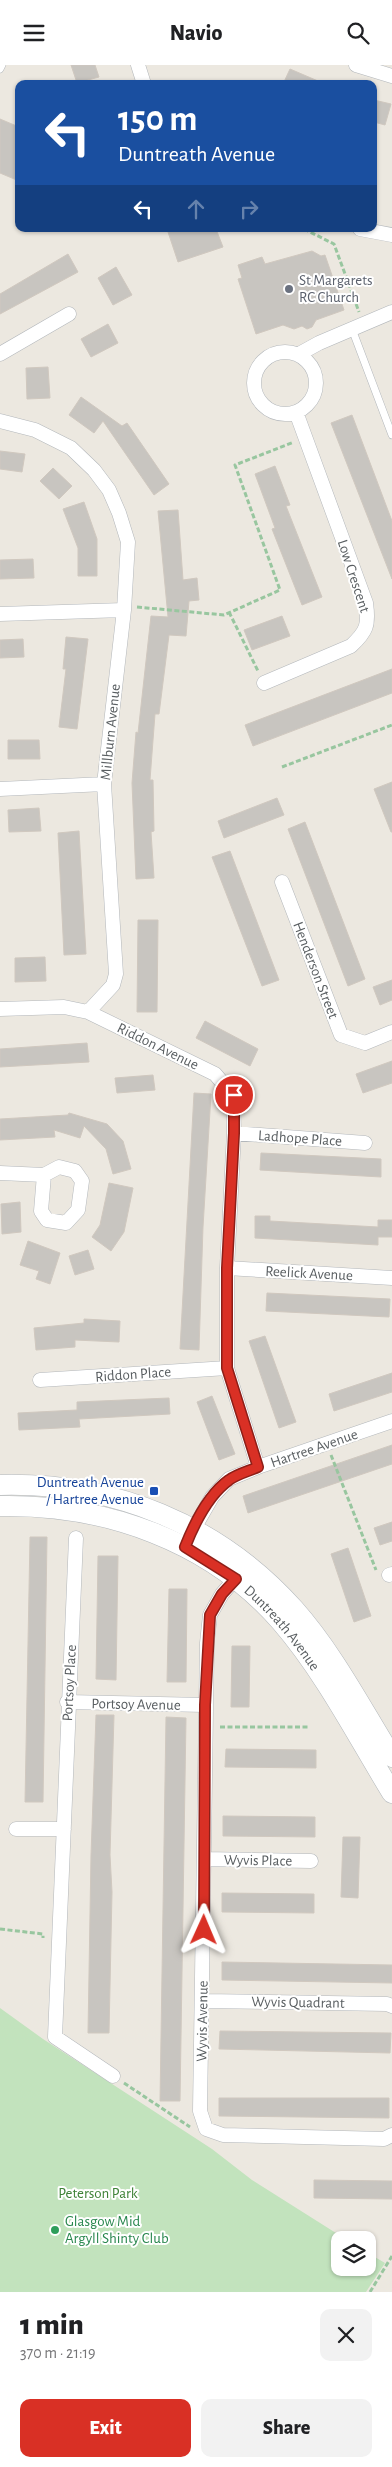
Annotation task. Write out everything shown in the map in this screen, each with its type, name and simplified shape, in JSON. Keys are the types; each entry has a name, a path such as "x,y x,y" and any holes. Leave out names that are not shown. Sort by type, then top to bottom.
{"street":[{"path":"138,65 143,80"},
{"path":"356,65 392,76"},
{"path":"376,232 392,235"},
{"path":"299,354 392,313"},
{"path":"0,354 69,314"},
{"path":"289,351 299,354 310,363 316,377 315,392 308,404 296,412 276,413 262,405 253,386 258,365 272,353 289,351"},
{"name":"Low Crescent","path":"264,683 351,646 361,636 368,622 366,603 296,412"},
{"name":"Millburn Avenue","path":"0,421 35,430 71,448 94,470 109,490 120,513 128,542 124,608 104,783 116,974 113,985 88,1012"},
{"path":"0,615 124,608"},
{"path":"0,789 104,783"},
{"name":"Henderson Street","path":"282,882 341,1035 365,1043 392,1032"},
{"path":"0,1009 64,1007 88,1012"},
{"name":"Riddon Avenue","path":"88,1012 215,1074 234,1095 234,1133 227,1268 227,1368 258,1467"},
{"name":"Ladhope Place","path":"234,1133 365,1143"},
{"path":"0,1173 44,1175"},
{"name":"Reelick Avenue","path":"227,1268 392,1277"},
{"name":"Riddon Place","path":"40,1380 227,1368"},
{"name":"Hartree Avenue","path":"185,1547 193,1528 212,1497 229,1479 258,1467 392,1421"},
{"name":"Duntreath Avenue","path":"0,1485 48,1486 100,1494 137,1504 193,1528 242,1571 294,1609 321,1644 392,1757"},
{"name":"Duntreath Avenue","path":"0,1506 45,1507 91,1513 146,1530 242,1571 254,1593 282,1622 309,1659 392,1793"},
{"name":"Portsoy Place","path":"76,1538 67,1703 64,1829 55,2037 113,2076"},
{"name":"Wyvis Avenue","path":"206,2129 200,2111 203,2001 205,1705 210,1615 222,1594 242,1571"},
{"name":"Portsoy Avenue","path":"67,1703 205,1705"},
{"path":"16,1829 64,1829"},
{"name":"Wyvis Place","path":"204,1859 311,1861"},
{"name":"Wyvis Quadrant","path":"203,2001 387,2004 392,2006"},
{"path":"206,2129 223,2135 384,2139 392,2135"}],"lane":[{"path":"0,69 2,65"},
{"path":"358,327 392,435"}],"path":[{"path":"310,232 334,244 358,327"},
{"path":"124,608 224,615 280,590 235,465 305,437"},
{"path":"229,612 264,683"},
{"path":"282,767 392,725"},
{"path":"327,1444 378,1577 390,1574"},
{"path":"206,1727 310,1727"},
{"path":"0,1929 43,1934 43,1943"},
{"path":"113,2076 197,2132 206,2129"},
{"path":"370,2292 392,2257"}],"green space":[{"name":"Peterson Park","path":"0,2008 43,2039 212,2149 252,2180 333,2231 331,2231 331,2276 376,2276 376,2258 385,2263 366,2292 0,2292"}],"building":[{"path":"71,65 95,65 99,77 88,80 76,80"},
{"path":"290,69 316,80 285,80"},
{"path":"377,101 391,104 385,125 377,123"},
{"path":"0,119 15,125 15,179 0,173"},
{"path":"168,232 217,232 223,247 178,262"},
{"name":"St Margarets RC Church","path":"312,251 321,256 325,255 344,310 316,320 312,327 307,329 302,326 294,329 283,325 256,334 238,279 242,278 238,265 262,257 265,264"},
{"path":"68,254 78,272 0,314 0,294"},
{"path":"116,267 132,295 113,305 98,278"},
{"path":"108,324 118,343 91,357 81,339"},
{"path":"48,367 50,398 27,399 26,368"},
{"path":"81,397 122,426 127,423 169,484 154,495 103,421 94,433 69,415"},
{"path":"352,415 392,521 392,579 331,423"},
{"path":"0,451 25,454 22,472 0,469"},
{"path":"275,466 290,505 286,506 322,597 302,605 272,529 275,528 255,474"},
{"path":"53,468 72,486 59,499 40,481"},
{"path":"84,502 97,539 97,576 78,576 78,548 63,509"},
{"path":"178,510 183,580 197,578 199,600 189,601 186,636 169,635 159,714 155,714 150,780 153,780 154,831 151,832 154,878 136,879 132,783 136,732 138,733 151,616 168,617 158,511"},
{"path":"33,559 34,578 0,579 0,560"},
{"path":"282,616 290,636 252,650 244,630"},
{"path":"66,637 88,639 77,729 59,727 66,669 63,669"},
{"path":"23,639 24,657 0,658 0,640"},
{"path":"392,669 392,693 253,746 245,725"},
{"path":"8,740 39,740 40,759 8,759"},
{"path":"392,782 392,832 391,832 374,789"},
{"path":"277,798 284,815 224,838 218,821"},
{"path":"39,808 41,831 9,832 8,810"},
{"path":"305,822 365,979 348,986 288,829"},
{"path":"79,831 86,954 64,955 58,833"},
{"path":"230,851 279,980 262,986 212,857"},
{"path":"138,920 158,920 157,1012 137,1012"},
{"path":"45,957 46,981 15,982 15,958"},
{"path":"392,980 392,1000 380,1005 373,987"},
{"path":"205,1021 258,1049 250,1066 196,1038"},
{"path":"87,1043 89,1062 0,1067 0,1049"},
{"path":"392,1061 392,1083 363,1093 356,1074"},
{"path":"153,1075 155,1090 117,1093 115,1078"},
{"path":"194,1093 211,1094 203,1227 199,1350 180,1349"},
{"path":"69,1113 107,1124 123,1141 131,1169 113,1174 106,1149 84,1126 80,1138 54,1130 55,1137 0,1140 0,1119 68,1115"},
{"path":"261,1153 381,1159 381,1177 260,1170"},
{"path":"109,1183 133,1188 124,1232 111,1251 92,1237 100,1225"},
{"path":"20,1202 21,1232 2,1234 1,1204"},
{"path":"255,1216 270,1216 270,1221 378,1227 378,1220 392,1220 392,1237 378,1237 378,1245 255,1238"},
{"path":"28,1241 60,1253 50,1284 36,1279 39,1271 20,1265"},
{"path":"88,1250 94,1269 75,1275 69,1256"},
{"path":"267,1293 390,1299 389,1317 266,1311"},
{"path":"84,1319 120,1321 119,1342 75,1340 75,1347 36,1350 34,1328 84,1323"},
{"path":"265,1336 296,1422 279,1428 249,1341"},
{"path":"392,1373 392,1392 334,1411 329,1394"},
{"path":"212,1396 235,1454 219,1460 197,1402"},
{"path":"169,1398 170,1414 79,1419 80,1427 19,1430 18,1413 77,1410 77,1402"},
{"path":"392,1445 392,1464 248,1513 243,1496"},
{"path":"392,1522 392,1541 380,1545 374,1528"},
{"path":"30,1537 47,1537 43,1802 25,1802"},
{"path":"348,1548 371,1616 354,1622 331,1554"},
{"path":"98,1556 118,1556 116,1680 96,1679"},
{"path":"169,1589 187,1589 186,1682 167,1682"},
{"path":"232,1646 250,1646 249,1707 231,1707"},
{"path":"96,1715 114,1715 110,1855 112,1892 109,2033 88,2033"},
{"path":"166,1717 186,1718 180,2101 160,2101"},
{"path":"226,1749 316,1750 316,1768 225,1767"},
{"path":"223,1816 315,1817 315,1837 223,1836"},
{"path":"343,1837 360,1837 358,1898 341,1897"},
{"path":"222,1893 314,1894 314,1913 222,1912"},
{"path":"222,1962 392,1965 392,1983 222,1980"},
{"path":"220,2031 391,2033 390,2053 219,2049"},
{"path":"219,2098 389,2098 389,2118 219,2116"},
{"path":"314,2180 392,2181 392,2199 314,2198"}],"place":[{"name":"St Margarets RC Church","path":"289,289"},
{"name":"Duntreath Avenue / Hartree Avenue","path":"154,1491"},
{"name":"Glasgow Mid Argyll Shinty Club","path":"55,2230"}],"route":[{"path":"204,1930 207,1643 210,1615 222,1594 236,1579 214,1563 185,1547 193,1528 212,1497 229,1479 258,1467 227,1368 227,1268 234,1133 234,1095"}]}
